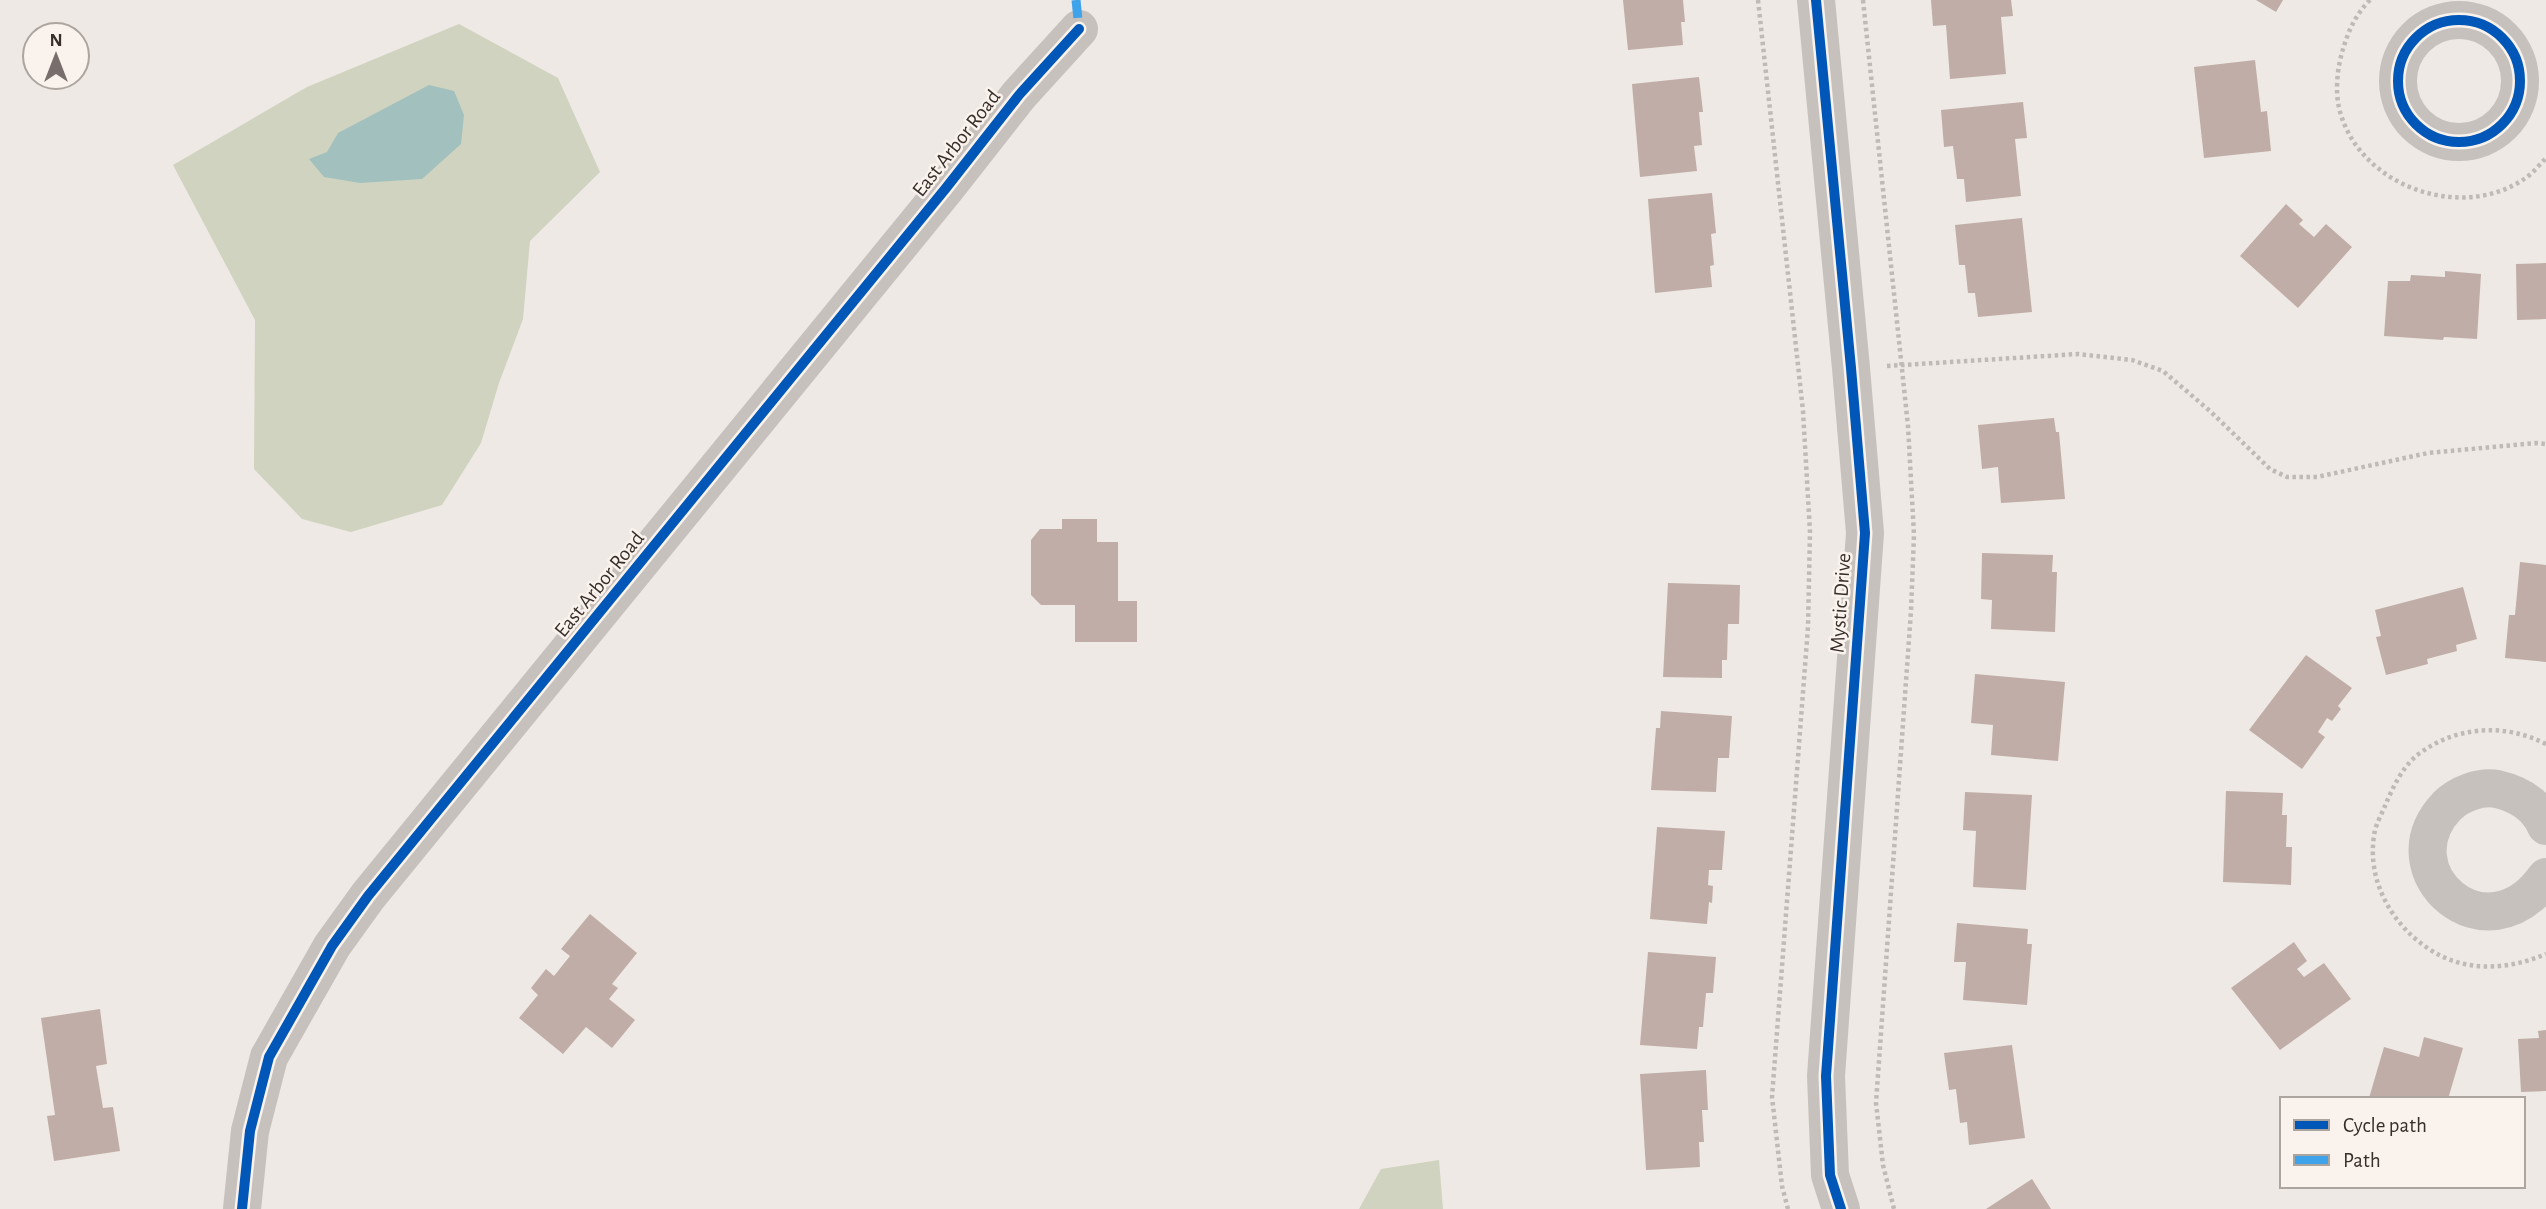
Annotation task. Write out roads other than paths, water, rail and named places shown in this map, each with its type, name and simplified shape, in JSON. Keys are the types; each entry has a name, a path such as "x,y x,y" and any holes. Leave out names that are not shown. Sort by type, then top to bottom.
{"street":[{"name":"Mystic Drive","path":"1815,0 1852,368 1865,533 1826,1076 1830,1175 1841,1209"},
{"name":"East Arbor Road","path":"242,1209 250,1132 269,1057 332,946 368,896 946,188 1019,94 1079,29"},
{"path":"2546,826 2543,818 2529,802 2511,792 2491,788 2471,792 2453,800 2439,815 2430,834 2428,854 2432,874 2443,891 2459,904 2478,911 2498,912 2518,906 2534,894 2546,877"}],"water":[{"path":"429,85 454,91 464,115 461,144 422,179 360,183 324,177 309,159 327,152 338,133"}]}
